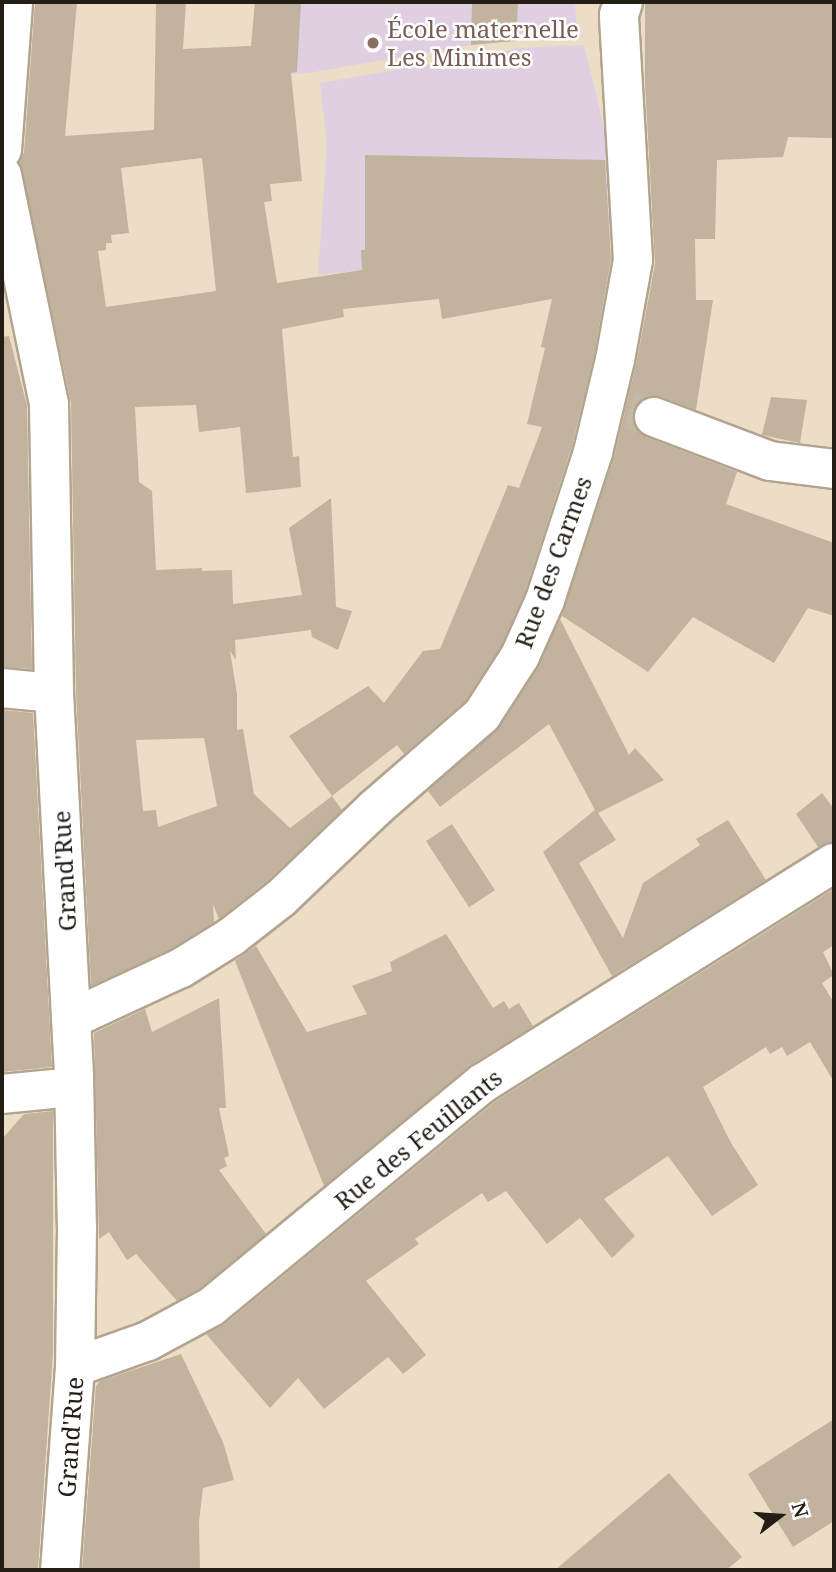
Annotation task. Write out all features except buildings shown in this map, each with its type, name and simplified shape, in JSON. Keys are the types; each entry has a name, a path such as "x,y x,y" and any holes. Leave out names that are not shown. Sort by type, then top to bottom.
{"street":[{"path":"2,150 13,2"},
{"name":"Rue des Carmes","path":"71,1018 181,968 231,937 281,898 374,809 482,715 520,656 545,600 593,452 615,360 633,260 621,8"},
{"name":"Grand'Rue","path":"2,175 6,214 49,404 54,693 74,1087 77,1228 75,1367 60,1570"},
{"path":"654,417 770,461 834,468"},
{"path":"2,688 54,693"},
{"name":"Rue des Feuillants","path":"75,1367 148,1341 211,1307 483,1083 834,863"},
{"path":"5,1099 74,1087"}],"shaded area":[{"name":"École maternelle Les Minimes","path":"255,2 575,2 577,33 471,45 314,72 249,80 184,49 251,46"},
{"path":"584,45 612,160 611,234 396,268 393,246 362,250 362,270 318,275 327,143 320,83 521,48"}],"tunnel":[{"path":"629,410 654,417"}],"place":[{"name":"École maternelle Les Minimes","path":"373,43"}]}
